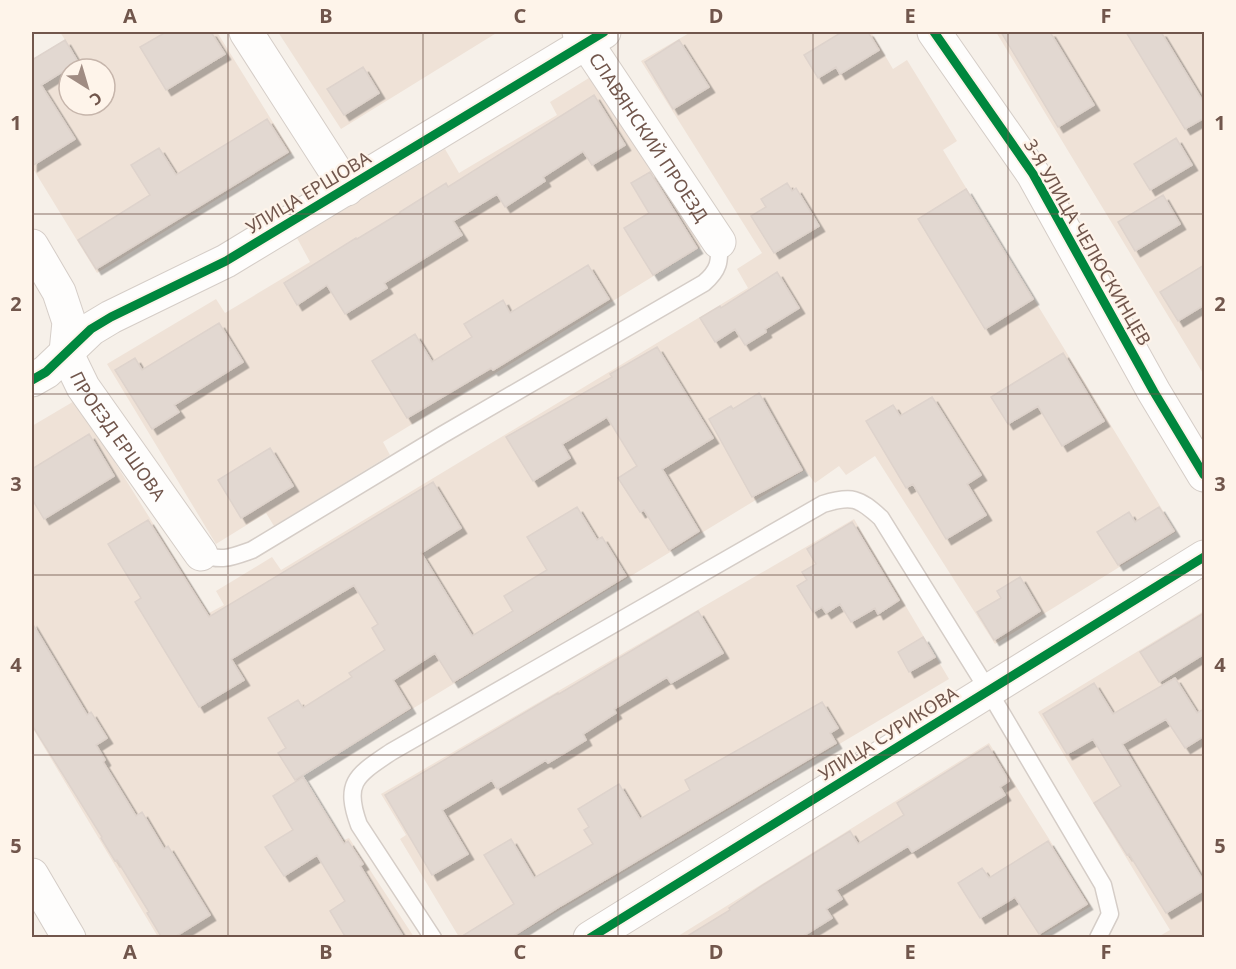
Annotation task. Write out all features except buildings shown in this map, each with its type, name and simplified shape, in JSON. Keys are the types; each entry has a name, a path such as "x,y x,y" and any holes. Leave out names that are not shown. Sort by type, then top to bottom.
{"street":[{"path":"246,32 347,189"},
{"name":"3-Я УЛИЦА ЧЕЛЮСКИНЦЕВ","path":"934,32 1033,174 1154,392 1204,475"},
{"name":"УЛИЦА ЕРШОВА","path":"32,380 46,372 91,329 226,261 347,189 590,35"},
{"name":"СЛАВЯНСКИЙ ПРОЕЗД","path":"590,35 719,242"},
{"name":"ПРОЕЗД ЕРШОВА","path":"32,246 59,292 69,322 66,352 83,387 201,554"},
{"name":"УЛИЦА СУРИКОВА","path":"590,938 1204,557"},
{"path":"36,893 69,938"}],"lane":[{"path":"201,554 214,559 229,558 252,550 442,435 704,284 715,274 719,258 719,242"},
{"path":"433,938 359,825 351,806 352,786 365,770 391,752 823,504 842,498 863,502 881,518 988,690 1103,885 1110,914 1098,938"}],"shaded area":[{"path":"60,32 217,32 292,153 97,273 32,167 32,92 57,76 57,117 117,117 117,57 76,57"},
{"path":"278,32 498,32 341,129"},
{"path":"691,32 871,32 893,69 907,60 957,141 943,150 1176,532 995,644 875,456 846,475 839,466 815,483 805,470 302,776 344,840 349,838 414,937 158,937 32,727 32,426 76,400 209,613 224,605 216,591 272,557 281,570 748,288 737,269 762,253 641,61"},
{"path":"996,32 1204,32 1204,375"},
{"path":"597,73 652,169 701,247 383,442 390,455 274,526 266,513 216,544 107,364 216,299 225,313 310,262 297,238 445,149 459,173 557,115 550,102"},
{"path":"854,519 949,679 514,937 459,937 400,839 406,835 381,794"},
{"path":"1204,611 1204,937 1158,937 1170,930 1038,712"},
{"path":"989,743 1091,906 1039,937 675,938"}],"cycle path":[{"path":"32,380 46,372 91,329 226,261 604,32"},
{"path":"934,32 1033,174 1154,392 1204,475"},
{"path":"590,938 1204,557"}]}
